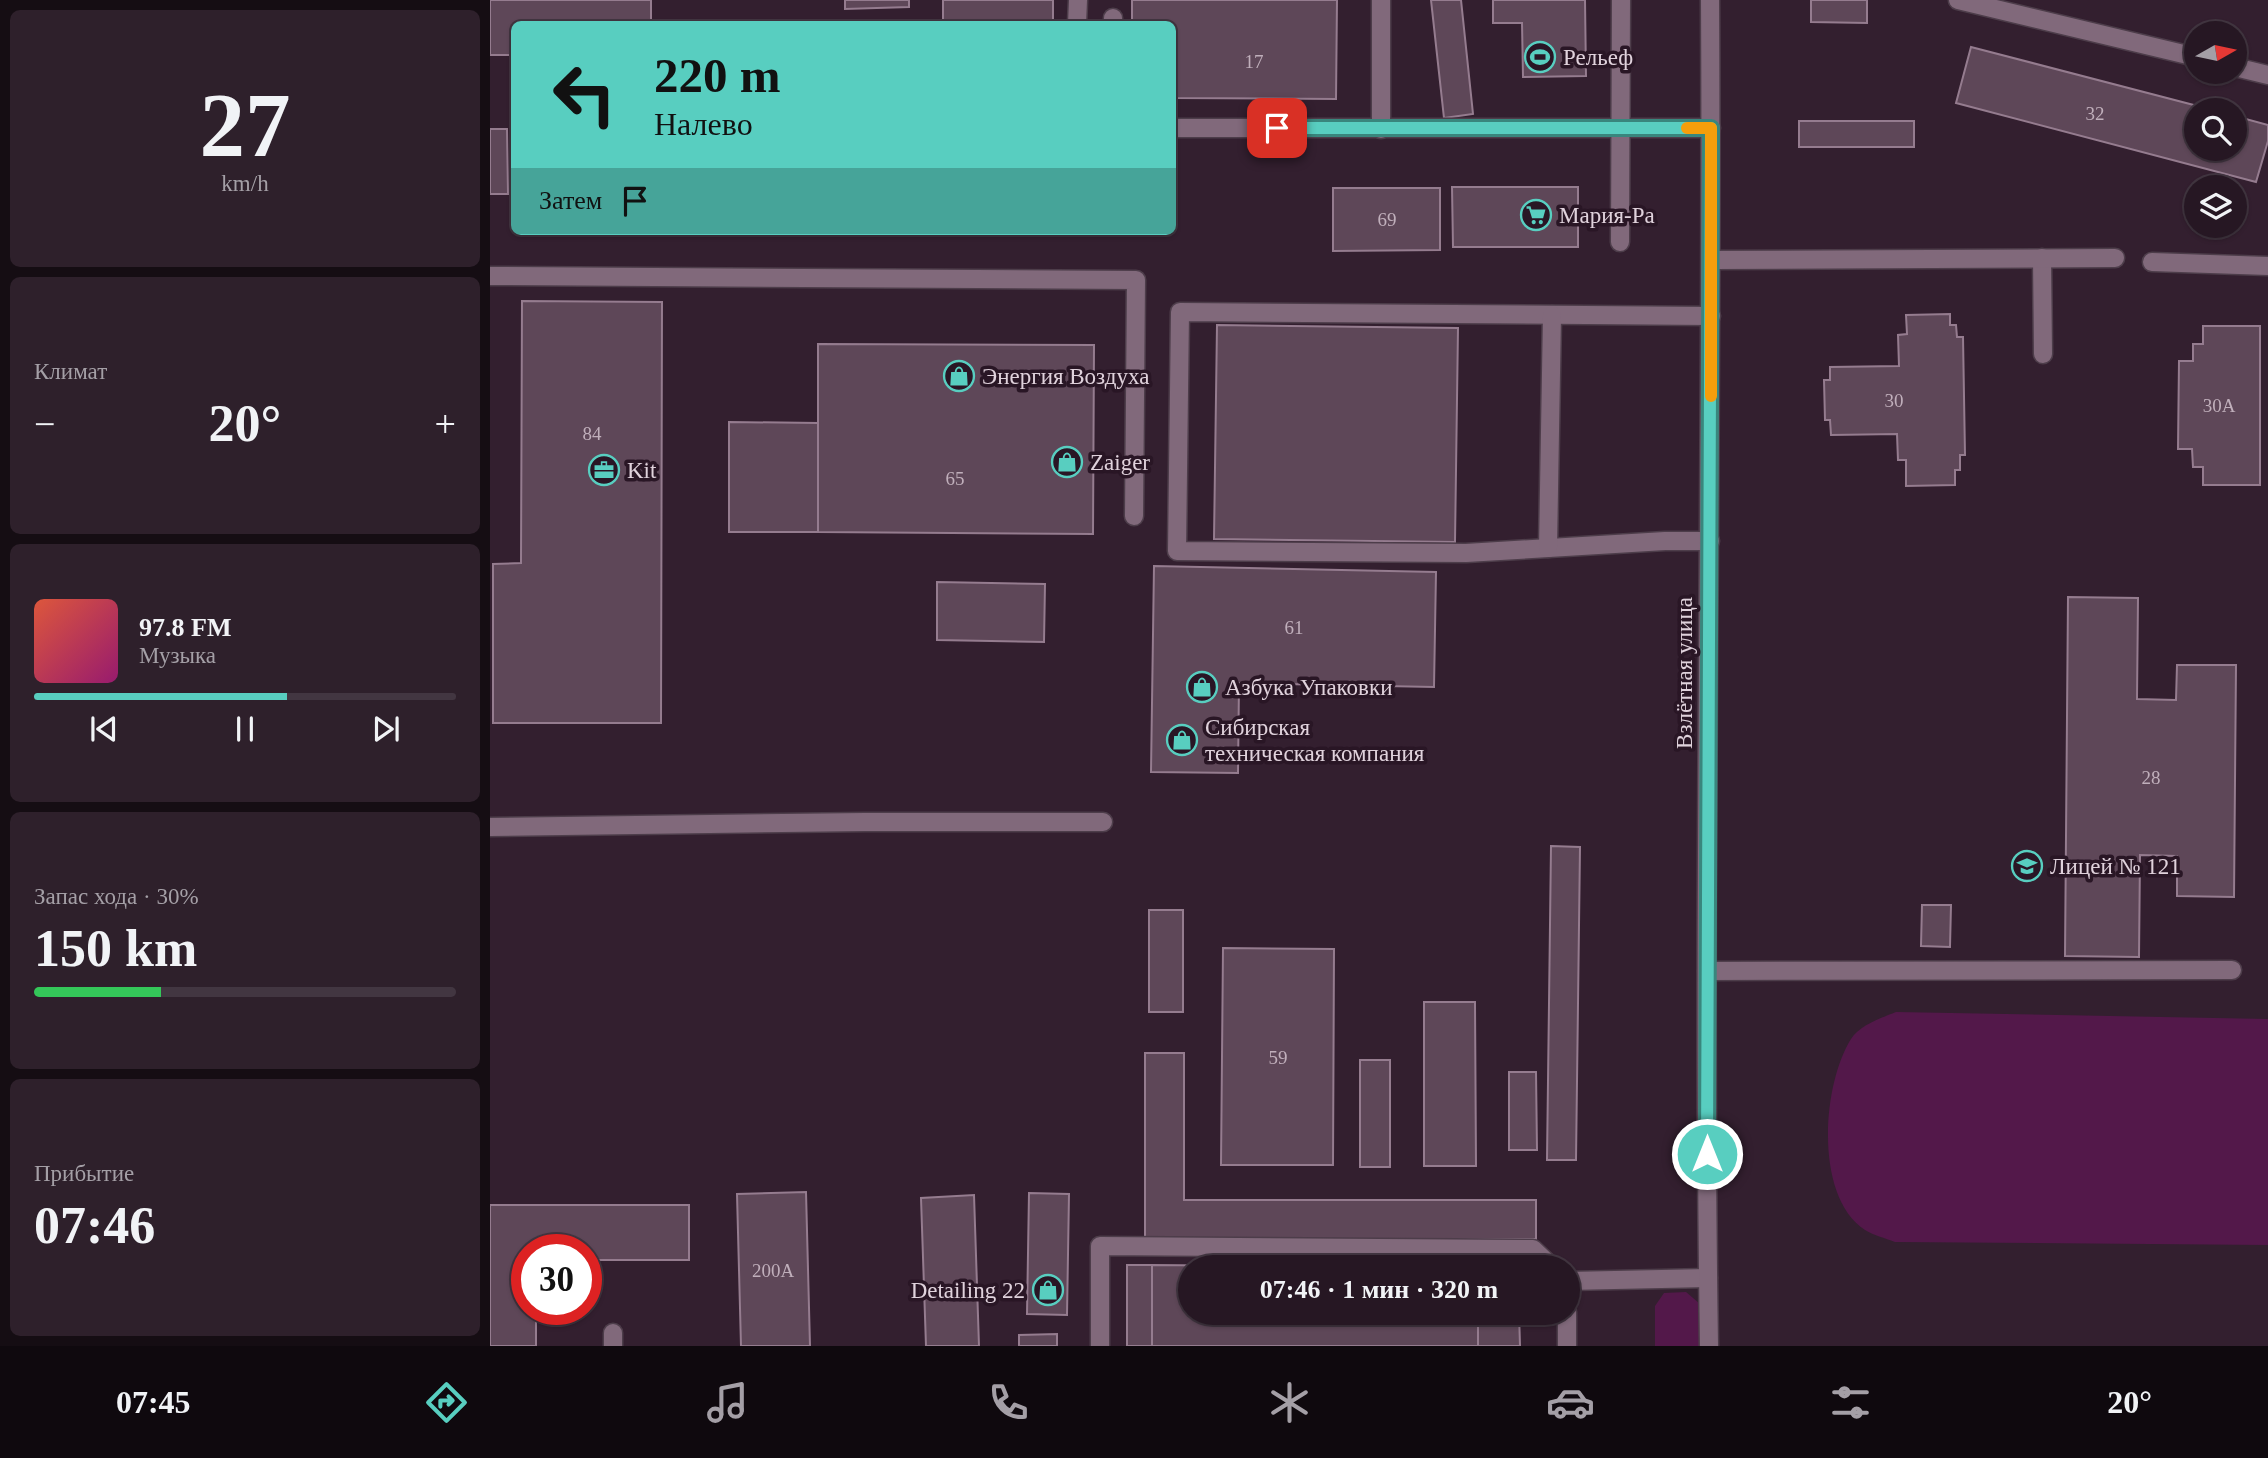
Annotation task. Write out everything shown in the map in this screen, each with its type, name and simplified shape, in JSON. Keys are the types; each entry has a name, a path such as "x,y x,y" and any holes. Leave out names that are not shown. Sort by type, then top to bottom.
{"street":[{"path":"1077,0 1077,21"},
{"path":"1381,0 1381,129"},
{"path":"1620,242 1621,0"},
{"name":"Взлётная улица","path":"1709,1346 1707,971 1712,260 1710,0"},
{"path":"1958,0 2184,54"},
{"path":"2247,70 2268,75"},
{"path":"1176,128 1711,128"},
{"path":"2042,258 2043,354"},
{"path":"1712,260 2115,258"},
{"path":"2152,262 2268,266"},
{"path":"490,276 1136,280 1133,516"},
{"path":"1710,541 1665,541 1466,553 1177,551 1180,312 1711,316"},
{"path":"1548,548 1552,315"},
{"path":"490,827 1103,822"},
{"path":"1707,971 2232,970"},
{"path":"1100,1346 1100,1246 1533,1248 1540,1255"},
{"path":"1580,1281 1708,1278"},
{"path":"1567,1325 1567,1346"}],"shaded area":[{"path":"1896,1012 2268,1019 2268,1245 1895,1242 1865,1230 1849,1214 1837,1193 1828,1139 1829,1111 1841,1059 1851,1039 1865,1026"},
{"path":"1686,1292 1700,1304 1700,1346 1655,1346 1655,1306 1664,1293"}],"building":[{"path":"490,0 651,0 651,21 511,21 511,55 490,55"},
{"path":"845,0 909,0 909,7 845,9"},
{"path":"943,0 1053,0 1053,21 943,21"},
{"path":"1132,0 1337,0 1336,99 1176,98 1176,21 1132,21"},
{"path":"1431,0 1461,0 1473,114 1444,118"},
{"path":"1493,0 1585,0 1586,76 1523,77 1522,23 1493,23"},
{"path":"1811,0 1867,0 1867,23 1811,22"},
{"path":"1971,47 2184,102 2184,161 2247,161 2247,119 2268,125 2268,141 2256,182 2247,180 2247,175 2229,175 1956,103"},
{"path":"1799,121 1914,121 1914,147 1799,147"},
{"path":"490,129 507,129 508,194 490,194"},
{"path":"1452,187 1578,187 1578,247 1453,247"},
{"path":"1333,188 1440,188 1440,250 1333,251"},
{"path":"522,301 662,302 661,723 493,723 493,564 521,563"},
{"path":"1950,314 1950,325 1956,325 1957,337 1963,337 1965,455 1960,455 1960,470 1955,470 1955,485 1906,486 1906,460 1898,460 1897,434 1831,435 1830,420 1825,420 1824,380 1830,380 1830,367 1899,366 1898,335 1907,334 1906,315"},
{"path":"1217,325 1458,328 1455,542 1214,539"},
{"path":"2203,326 2260,326 2260,485 2203,485 2203,467 2193,467 2192,449 2178,449 2179,361 2193,361 2193,344 2203,344"},
{"path":"818,344 1094,345 1093,534 818,532"},
{"path":"729,422 818,423 818,532 729,532"},
{"path":"1154,566 1436,572 1434,687 1239,683 1238,773 1151,772"},
{"path":"937,582 1045,584 1044,642 937,640"},
{"path":"2068,597 2138,598 2137,699 2176,700 2177,665 2236,665 2234,897 2177,896 2177,856 2140,855 2139,957 2065,956"},
{"path":"1551,846 1580,847 1576,1160 1547,1160"},
{"path":"1922,905 1951,905 1950,947 1921,946"},
{"path":"1149,910 1183,910 1183,1012 1149,1012"},
{"path":"1223,948 1334,949 1333,1165 1221,1165"},
{"path":"1424,1002 1475,1002 1476,1166 1424,1166"},
{"path":"1145,1053 1184,1053 1184,1200 1536,1200 1536,1239 1145,1240"},
{"path":"1360,1060 1390,1060 1390,1167 1360,1167"},
{"path":"1509,1072 1536,1072 1537,1150 1509,1150"},
{"path":"806,1192 810,1346 741,1346 737,1194"},
{"path":"1029,1193 1069,1194 1067,1315 1027,1314"},
{"path":"974,1195 979,1346 926,1346 921,1198"},
{"path":"490,1205 689,1205 689,1260 602,1260 602,1234 511,1234 511,1325 536,1325 536,1346 490,1346"},
{"path":"1127,1265 1152,1265 1152,1346 1127,1346"},
{"path":"1152,1265 1178,1265 1178,1325 1478,1325 1478,1346 1152,1346"},
{"path":"1478,1325 1519,1325 1520,1346 1478,1346"},
{"path":"1057,1334 1057,1346 1019,1346 1019,1335"}],"slow traffic":[{"path":"1687,128 1711,128 1711,396"}],"place":[{"name":"Рельеф","path":"1540,57"},
{"name":"Мария-Ра","path":"1536,215"},
{"name":"Энергия Воздуха","path":"959,376"},
{"name":"Zaiger","path":"1067,462"},
{"name":"Kit","path":"604,470"},
{"name":"Азбука Упаковки","path":"1202,687"},
{"name":"Сибирская техническая компания","path":"1182,740"},
{"name":"Лицей № 121","path":"2027,866"},
{"name":"Detailing 22","path":"1048,1290"}],"route":[{"path":"1277,128 1711,128 1707,1154"}]}
